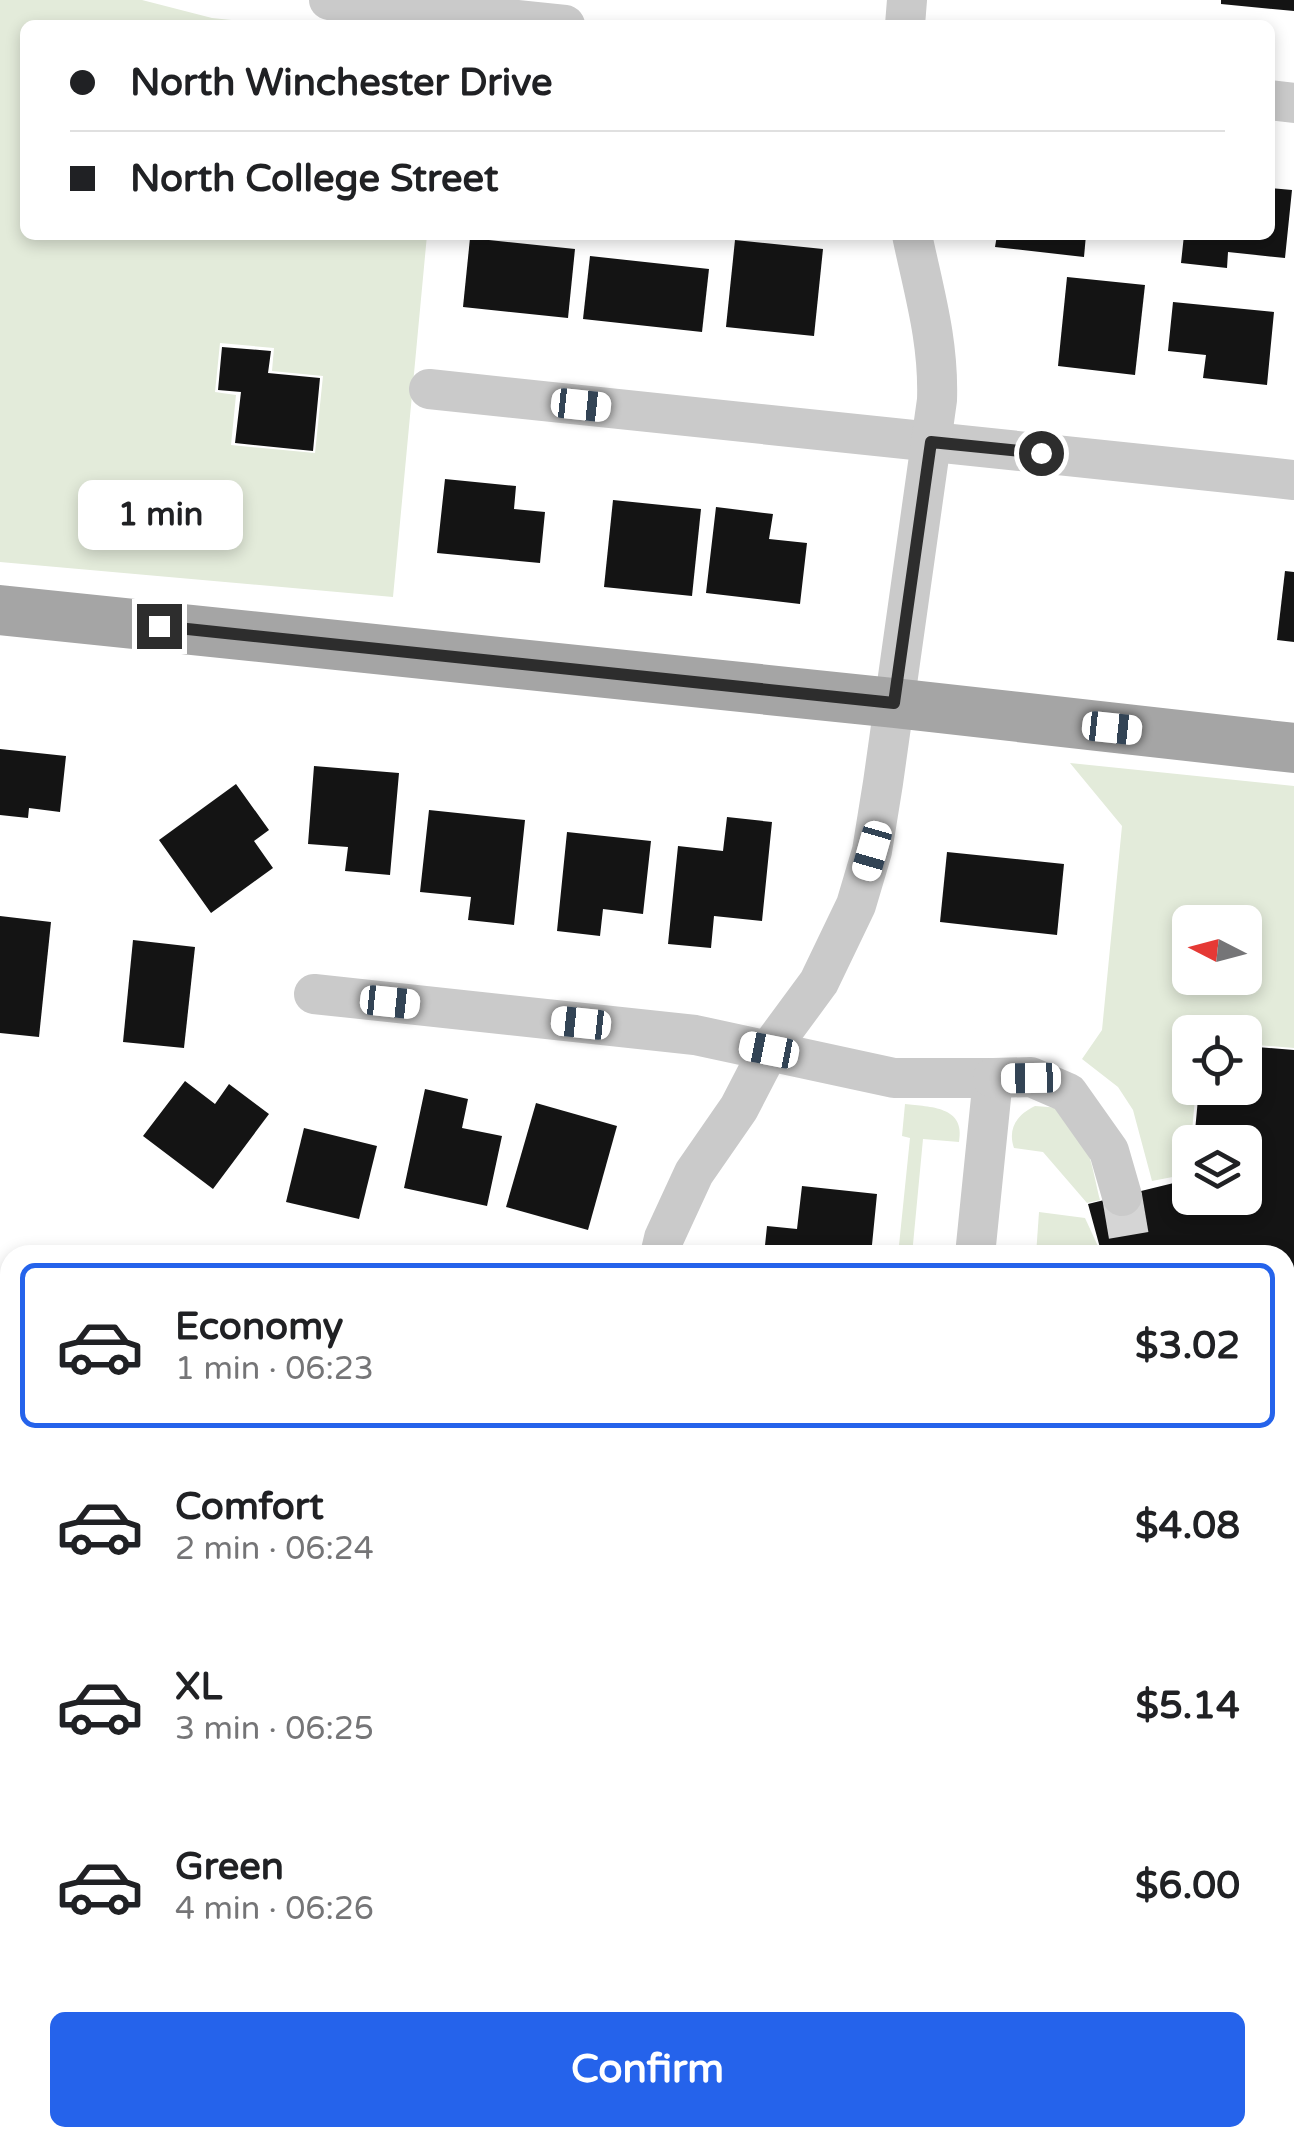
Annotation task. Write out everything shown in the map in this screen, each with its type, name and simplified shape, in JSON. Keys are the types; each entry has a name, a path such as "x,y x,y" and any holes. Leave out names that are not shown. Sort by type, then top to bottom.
{"main road":[{"path":"0,610 1294,748"}],"street":[{"path":"328,0 518,20"},
{"path":"662,1245 694,1173 740,1108 769,1050 819,982 856,905 872,851 937,400 938,364 931,314 913,240"},
{"path":"429,390 1294,480"},
{"path":"314,994 696,1035 894,1078 1031,1078 1068,1094 1108,1151 1122,1196"},
{"path":"976,1245 992,1078"}],"green space":[{"path":"0,0 142,0 232,20 20,20 20,240 427,240 393,597 0,562","holes":["220,343 274,348 272,371 323,376 315,453 231,445 236,395 215,392"]},
{"path":"1070,763 1294,786 1294,1048 1262,1045 1262,1015 1172,1015 1172,1105 1194,1105 1193,1125 1172,1125 1172,1177 1152,1181 1133,1110 1118,1087 1082,1059 1102,1030 1122,826"},
{"path":"905,1104 944,1111 952,1115 960,1130 959,1142 923,1139 913,1245 899,1245 910,1138 902,1136"},
{"path":"1035,1106 1060,1110 1077,1126 1088,1150 1100,1200 1087,1203 1043,1152 1014,1148 1012,1134 1016,1123"},
{"path":"1039,1212 1085,1218 1097,1245 1037,1245"}],"building":[{"path":"1221,0 1294,0 1294,11 1221,4"},
{"path":"1275,188 1292,190 1285,258 1228,252 1227,268 1181,263 1183,240 1275,240"},
{"path":"470,240 575,249 568,318 463,307"},
{"path":"735,240 823,249 814,336 726,327"},
{"path":"996,240 1086,240 1084,257 995,247"},
{"path":"590,256 709,269 702,332 583,319"},
{"path":"1067,277 1145,285 1135,375 1058,366"},
{"path":"1173,302 1274,312 1267,385 1203,378 1206,355 1168,351"},
{"path":"222,347 271,351 268,373 320,378 313,451 235,443 241,392 218,390"},
{"path":"445,479 516,486 514,509 545,512 540,563 437,553"},
{"path":"613,500 701,509 692,596 604,587"},
{"path":"716,507 773,514 769,539 807,543 800,604 706,593"},
{"path":"1285,571 1294,572 1294,642 1277,640"},
{"path":"0,749 66,756 60,812 29,808 28,818 0,815"},
{"path":"314,766 399,773 390,875 345,871 348,847 308,844"},
{"path":"236,784 269,830 254,841 273,868 211,913 159,840"},
{"path":"429,810 525,820 514,925 468,920 471,897 420,892"},
{"path":"727,817 772,822 762,921 714,916 711,948 668,944 678,846 723,851"},
{"path":"567,832 651,841 643,914 603,909 600,936 557,931"},
{"path":"947,852 1064,864 1057,935 940,922"},
{"path":"0,916 51,922 39,1037 0,1033"},
{"path":"133,940 195,947 184,1048 123,1042"},
{"path":"1262,1047 1294,1050 1294,1245 1099,1245 1088,1204 1172,1183 1172,1215 1262,1215 1262,1125 1196,1125 1197,1105 1262,1105"},
{"path":"185,1081 215,1104 229,1084 269,1114 213,1189 143,1136"},
{"path":"425,1089 468,1099 462,1128 502,1136 487,1206 404,1188"},
{"path":"536,1103 617,1126 588,1230 506,1207"},
{"path":"304,1128 377,1146 359,1219 286,1202"},
{"path":"802,1186 877,1194 872,1245 765,1245 767,1226 797,1229"}],"tunnel":[{"path":"1122,1196 1130,1245"}],"route":[{"path":"159,626 894,703 931,442 1041,453"}]}
